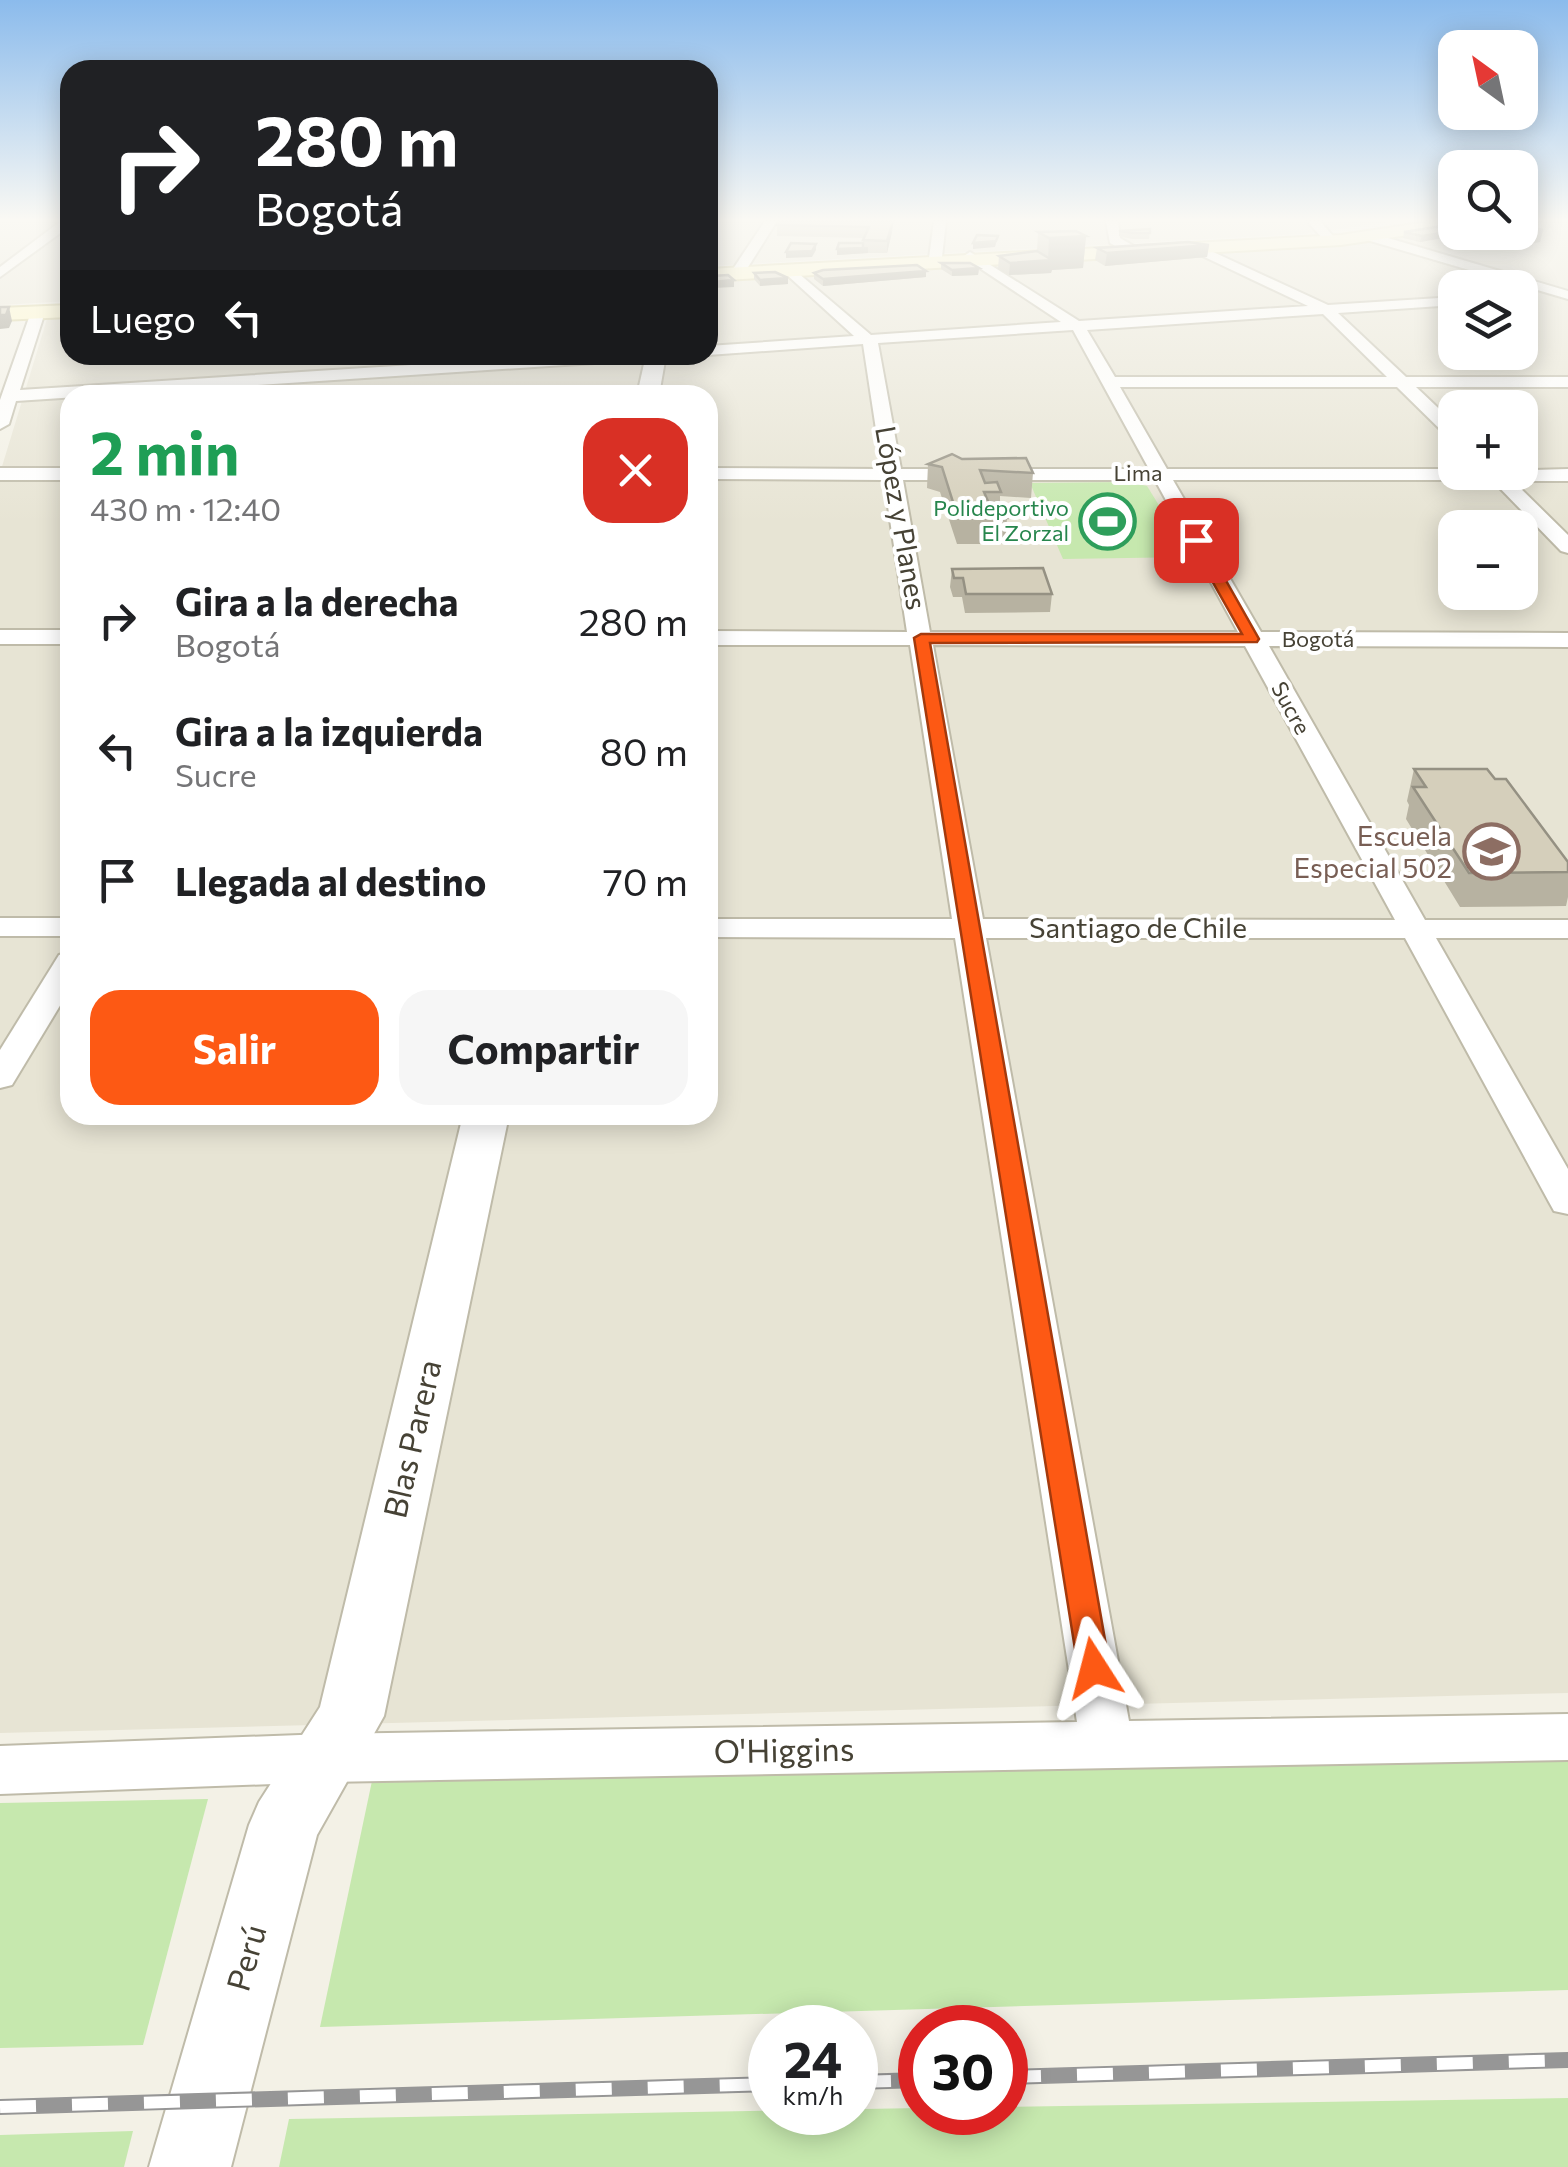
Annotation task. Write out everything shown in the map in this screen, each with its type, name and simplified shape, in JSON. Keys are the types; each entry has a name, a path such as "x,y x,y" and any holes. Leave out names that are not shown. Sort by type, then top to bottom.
{"street":[{"path":"0,424 35,322"},
{"path":"850,322 868,338"},
{"name":"Sucre","path":"1072,322 1110,382 1568,1202"},
{"path":"718,349 1125,322"},
{"path":"1339,322 1438,418"},
{"name":"López y Planes","path":"868,338 1107,1746"},
{"path":"353,365 357,385"},
{"path":"175,385 481,365"},
{"path":"1110,382 1568,382"},
{"path":"10,396 60,393"},
{"path":"0,474 60,474"},
{"name":"Lima","path":"718,474 1438,474"},
{"name":"Lima","path":"1538,475 1568,475"},
{"path":"1512,490 1568,547"},
{"path":"0,637 60,637"},
{"name":"Bogotá","path":"718,638 1568,640"},
{"path":"0,927 60,927"},
{"name":"Santiago de Chile","path":"718,928 1568,929"},
{"path":"0,1078 60,979"},
{"name":"Blas Parera","path":"326,1758 351,1716 484,1125"},
{"name":"O'Higgins","path":"0,1770 326,1758 1568,1737"},
{"name":"Perú","path":"190,2167 284,1824 326,1758"}],"shaded area":[{"path":"46,322 60,322 60,365 718,365 718,322 1438,322 1438,370 1538,370 1538,322 1568,322 1568,1693 0,1733 0,473"}],"green space":[{"name":"Polideportivo El Zorzal","path":"1129,482 1147,486 1191,557 1063,559 1030,483"},
{"path":"1568,1761 1568,1990 1028,2006 898,2005 898,2010 878,2010 878,2005 748,2005 748,2014 320,2027 372,1781"},
{"path":"208,1799 143,2045 0,2048 0,1803"},
{"path":"1568,2098 1568,2167 279,2167 289,2119 748,2111 748,2135 878,2135 878,2109 898,2108 898,2135 1028,2135 1028,2107"},
{"path":"133,2131 124,2167 0,2167 0,2135"}],"building":[{"path":"952,454 962,459 1026,458 1033,473 980,470 985,483 997,482 1001,492 984,492 990,506 1003,506 1007,518 958,518 942,467 928,464"},
{"path":"1043,568 1052,594 966,594 963,578 954,578 952,569"},
{"path":"1414,769 1487,769 1495,779 1506,779 1568,862 1568,872 1469,873 1413,787 1426,787"}],"railway":[{"path":"1028,2076 1568,2060"},
{"path":"878,2081 898,2081"},
{"path":"0,2107 748,2085"}],"place":[{"name":"Polideportivo El Zorzal","path":"1108,521"},
{"name":"Escuela Especial 502","path":"1491,852"}],"route":[{"path":"1094,1668 921,638 1252,639 1196,540"}]}
